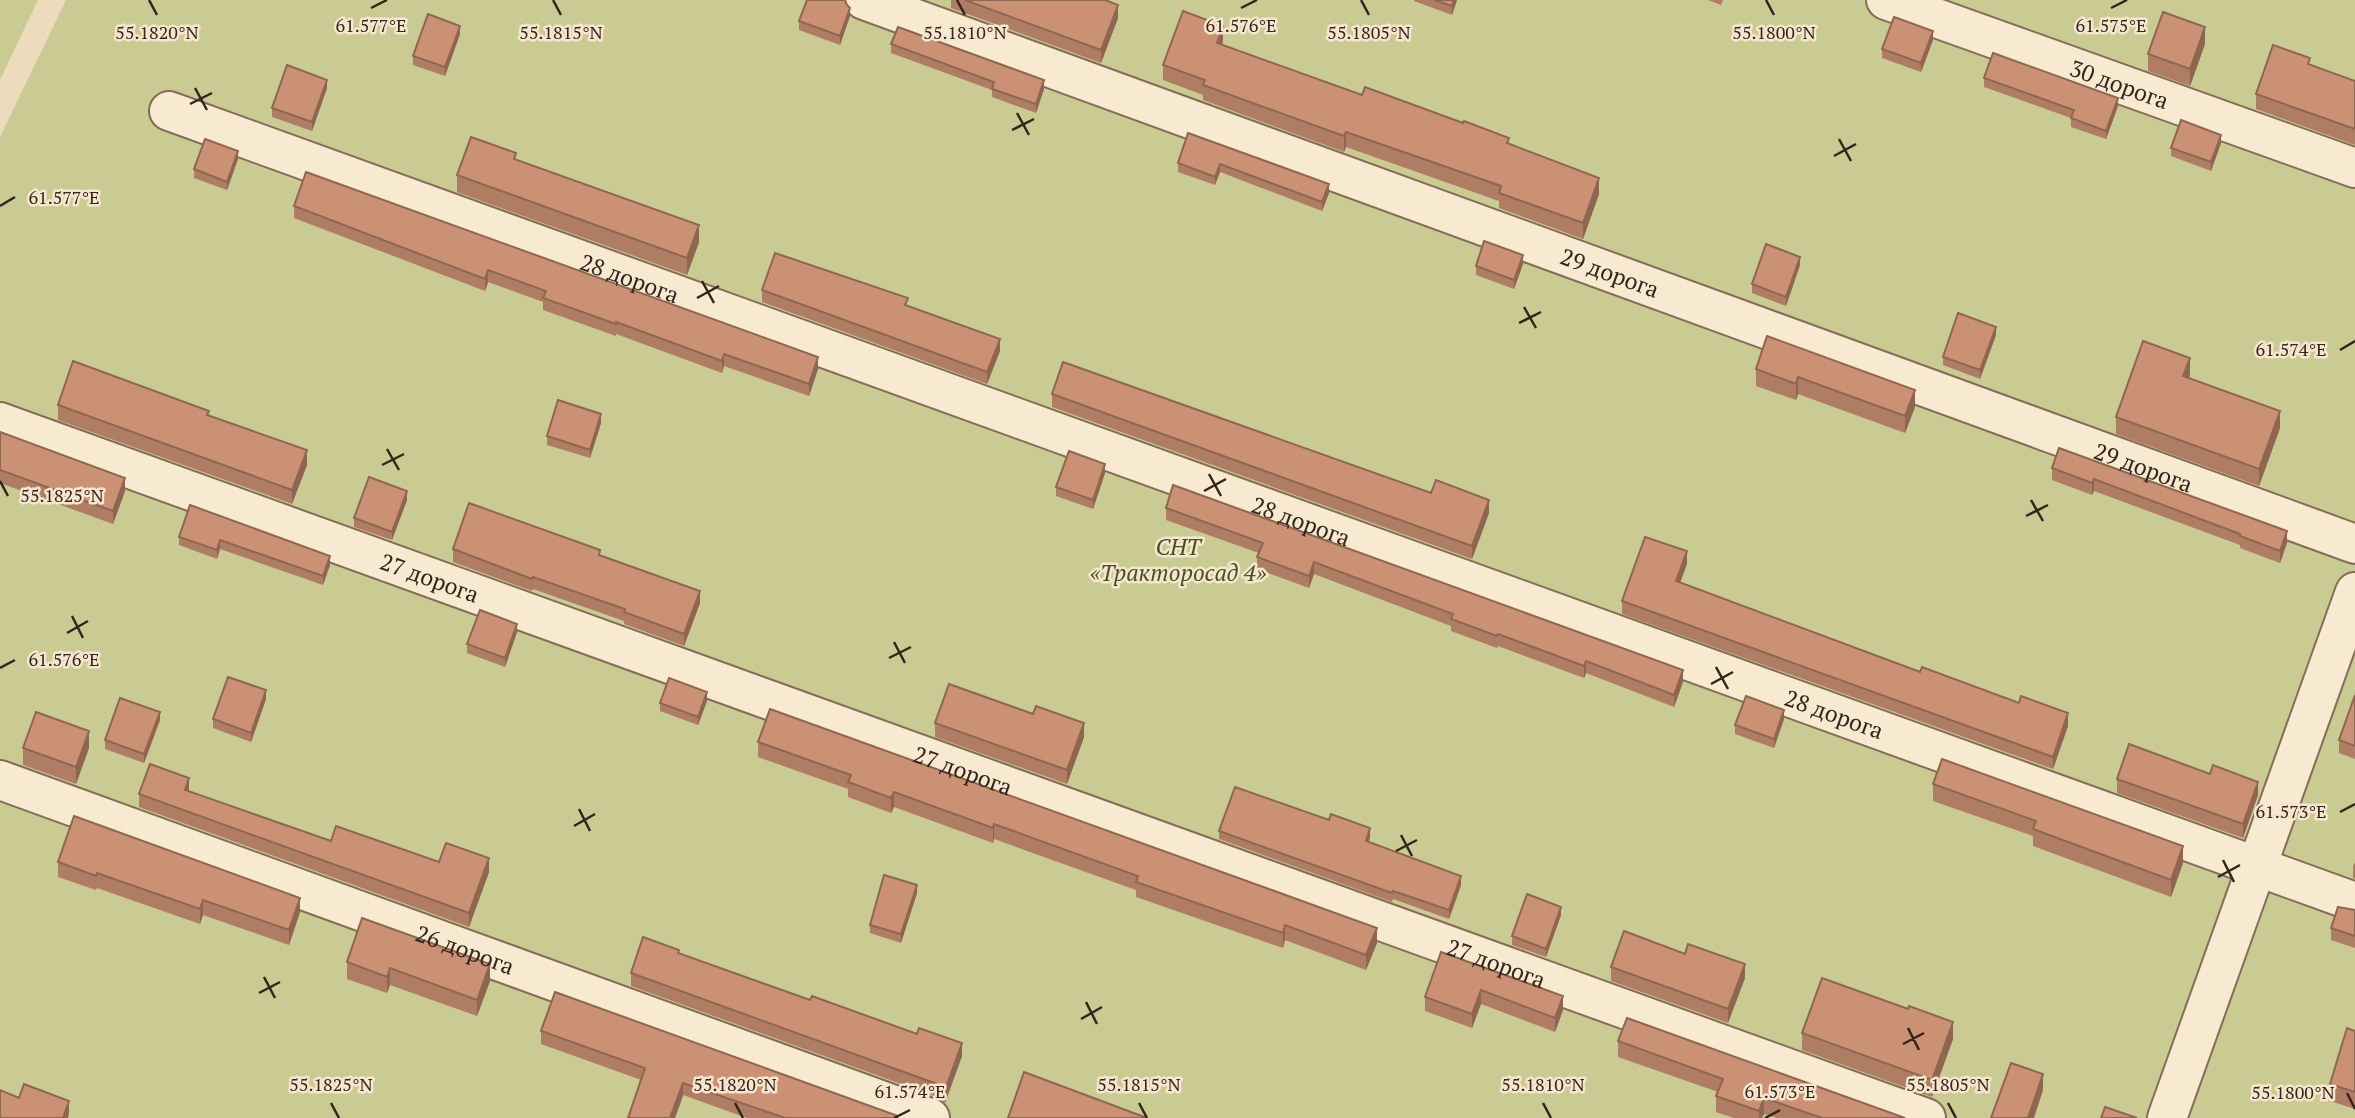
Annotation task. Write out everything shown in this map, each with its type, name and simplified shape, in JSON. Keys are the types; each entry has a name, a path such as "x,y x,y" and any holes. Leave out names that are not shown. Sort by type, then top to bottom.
{"street":[{"name":"29 дорога","path":"864,0 2355,544"},
{"name":"30 дорога","path":"1886,0 2355,168"},
{"name":"28 дорога","path":"169,111 2355,902"},
{"name":"27 дорога","path":"0,422 1926,1118"},
{"path":"2166,1118 2355,592"},
{"name":"26 дорога","path":"0,780 930,1118"}],"green space":[{"path":"0,0 38,0 0,80"},
{"name":"СНТ «Тракторосад 4»","path":"66,0 2355,0 2355,1118 0,1118 0,137"}],"building":[{"path":"807,0 845,0 850,8 840,36 799,21"},
{"path":"965,0 1105,0 1118,5 1101,50"},
{"path":"1434,0 1454,0 1452,6"},
{"path":"1183,11 1223,26 1217,43 1362,95 1365,87 1463,123 1464,121 1509,138 1507,143 1599,178 1583,223 1499,193 1501,186 1346,132 1344,136 1203,85 1205,80 1163,65"},
{"path":"2163,12 2205,27 2190,69 2148,54"},
{"path":"428,14 460,26 445,67 413,56"},
{"path":"1894,17 1933,31 1921,63 1882,49"},
{"path":"898,27 1044,80 1036,104 992,89 994,82 891,44"},
{"path":"2273,45 2310,58 2308,64 2355,81 2355,129 2256,94"},
{"path":"1993,53 2118,98 2106,131 2071,118 2074,110 1984,78"},
{"path":"287,65 327,80 312,122 272,108"},
{"path":"2181,120 2221,135 2211,162 2171,148"},
{"path":"1188,133 1329,184 1322,202 1220,164 1215,177 1178,163"},
{"path":"471,137 516,153 514,159 699,225 687,258 457,175"},
{"path":"205,139 238,151 227,182 194,169"},
{"path":"306,172 818,357 809,384 724,354 722,361 543,298 546,291 488,270 485,279 294,206"},
{"path":"1484,241 1523,255 1514,280 1476,266"},
{"path":"1766,244 1800,257 1786,297 1752,284"},
{"path":"775,253 908,298 905,305 1000,339 987,372 762,290"},
{"path":"1958,313 1996,327 1980,370 1943,357"},
{"path":"1767,336 1915,390 1905,416 1798,377 1796,384 1756,369"},
{"path":"2143,341 2190,358 2183,376 2280,411 2259,469 2116,417"},
{"path":"73,361 209,411 207,415 307,450 292,490 58,405"},
{"path":"1063,362 1431,493 1436,480 1489,500 1472,546 1052,394"},
{"path":"558,400 601,414 590,450 547,436"},
{"path":"0,432 125,478 113,511 0,470"},
{"path":"2059,448 2287,531 2280,551 2094,479 2092,483 2052,468"},
{"path":"1069,451 1105,464 1093,500 1056,487"},
{"path":"369,477 407,491 392,532 354,518"},
{"path":"1173,485 1683,670 1674,695 1586,661 1584,666 1498,634 1497,636 1451,619 1453,614 1314,562 1309,576 1257,557 1263,543 1166,508"},
{"path":"469,503 600,550 599,555 700,591 684,634 624,612 625,609 533,577 532,579 453,549"},
{"path":"190,505 330,556 323,576 220,540 217,550 179,537"},
{"path":"1645,537 1687,551 1676,581 1920,672 1922,667 2019,703 2021,696 2068,713 2053,757 1622,601"},
{"path":"480,610 517,624 505,658 467,644"},
{"path":"228,677 266,690 251,733 213,719"},
{"path":"669,678 707,692 698,717 660,703"},
{"path":"949,684 1033,714 1036,706 1084,723 1067,770 935,723"},
{"path":"2355,695 2355,746 2339,740"},
{"path":"1746,696 1784,710 1774,739 1735,725"},
{"path":"120,698 160,712 144,754 105,740"},
{"path":"770,709 1377,928 1366,955 1285,925 1283,933 1136,882 1138,876 994,824 993,828 894,792 891,798 848,782 851,775 758,742"},
{"path":"36,712 89,731 76,767 23,748"},
{"path":"2129,744 2210,774 2213,765 2258,782 2243,824 2117,779"},
{"path":"1942,759 2183,846 2171,880 2033,829 2036,821 1933,784"},
{"path":"150,764 189,778 185,790 331,841 336,826 439,862 446,843 489,858 469,913 139,794"},
{"path":"1235,787 1329,820 1331,814 1370,828 1366,841 1461,876 1449,910 1393,891 1392,893 1219,831"},
{"path":"74,816 300,898 289,930 203,900 200,909 58,862"},
{"path":"884,875 917,885 901,934 870,925"},
{"path":"1527,894 1561,907 1546,949 1512,936"},
{"path":"2338,907 2355,910 2355,936 2331,928"},
{"path":"362,918 490,964 477,1000 390,968 387,977 347,962"},
{"path":"1624,931 1685,954 1688,944 1745,964 1728,1009 1611,967"},
{"path":"643,937 679,950 678,953 810,1000 812,996 917,1034 919,1028 962,1043 945,1090 937,1084 631,973"},
{"path":"1441,952 1563,996 1555,1018 1481,990 1472,1014 1425,997"},
{"path":"1822,978 1953,1022 1932,1080 1802,1033"},
{"path":"555,992 898,1116 785,1118 683,1083 670,1118 628,1118 645,1068 541,1031"},
{"path":"1627,1018 1905,1118 1822,1118 1764,1098 1759,1111 1716,1096 1723,1079 1618,1041"},
{"path":"2347,1028 2355,1031 2355,1092 2330,1084"},
{"path":"2011,1063 2043,1074 2028,1118 1991,1118"},
{"path":"1024,1072 1147,1118 1008,1118"},
{"path":"24,1084 69,1101 63,1118 0,1118 0,1090 19,1098"},
{"path":"2105,1107 2137,1118 2101,1118"}]}
